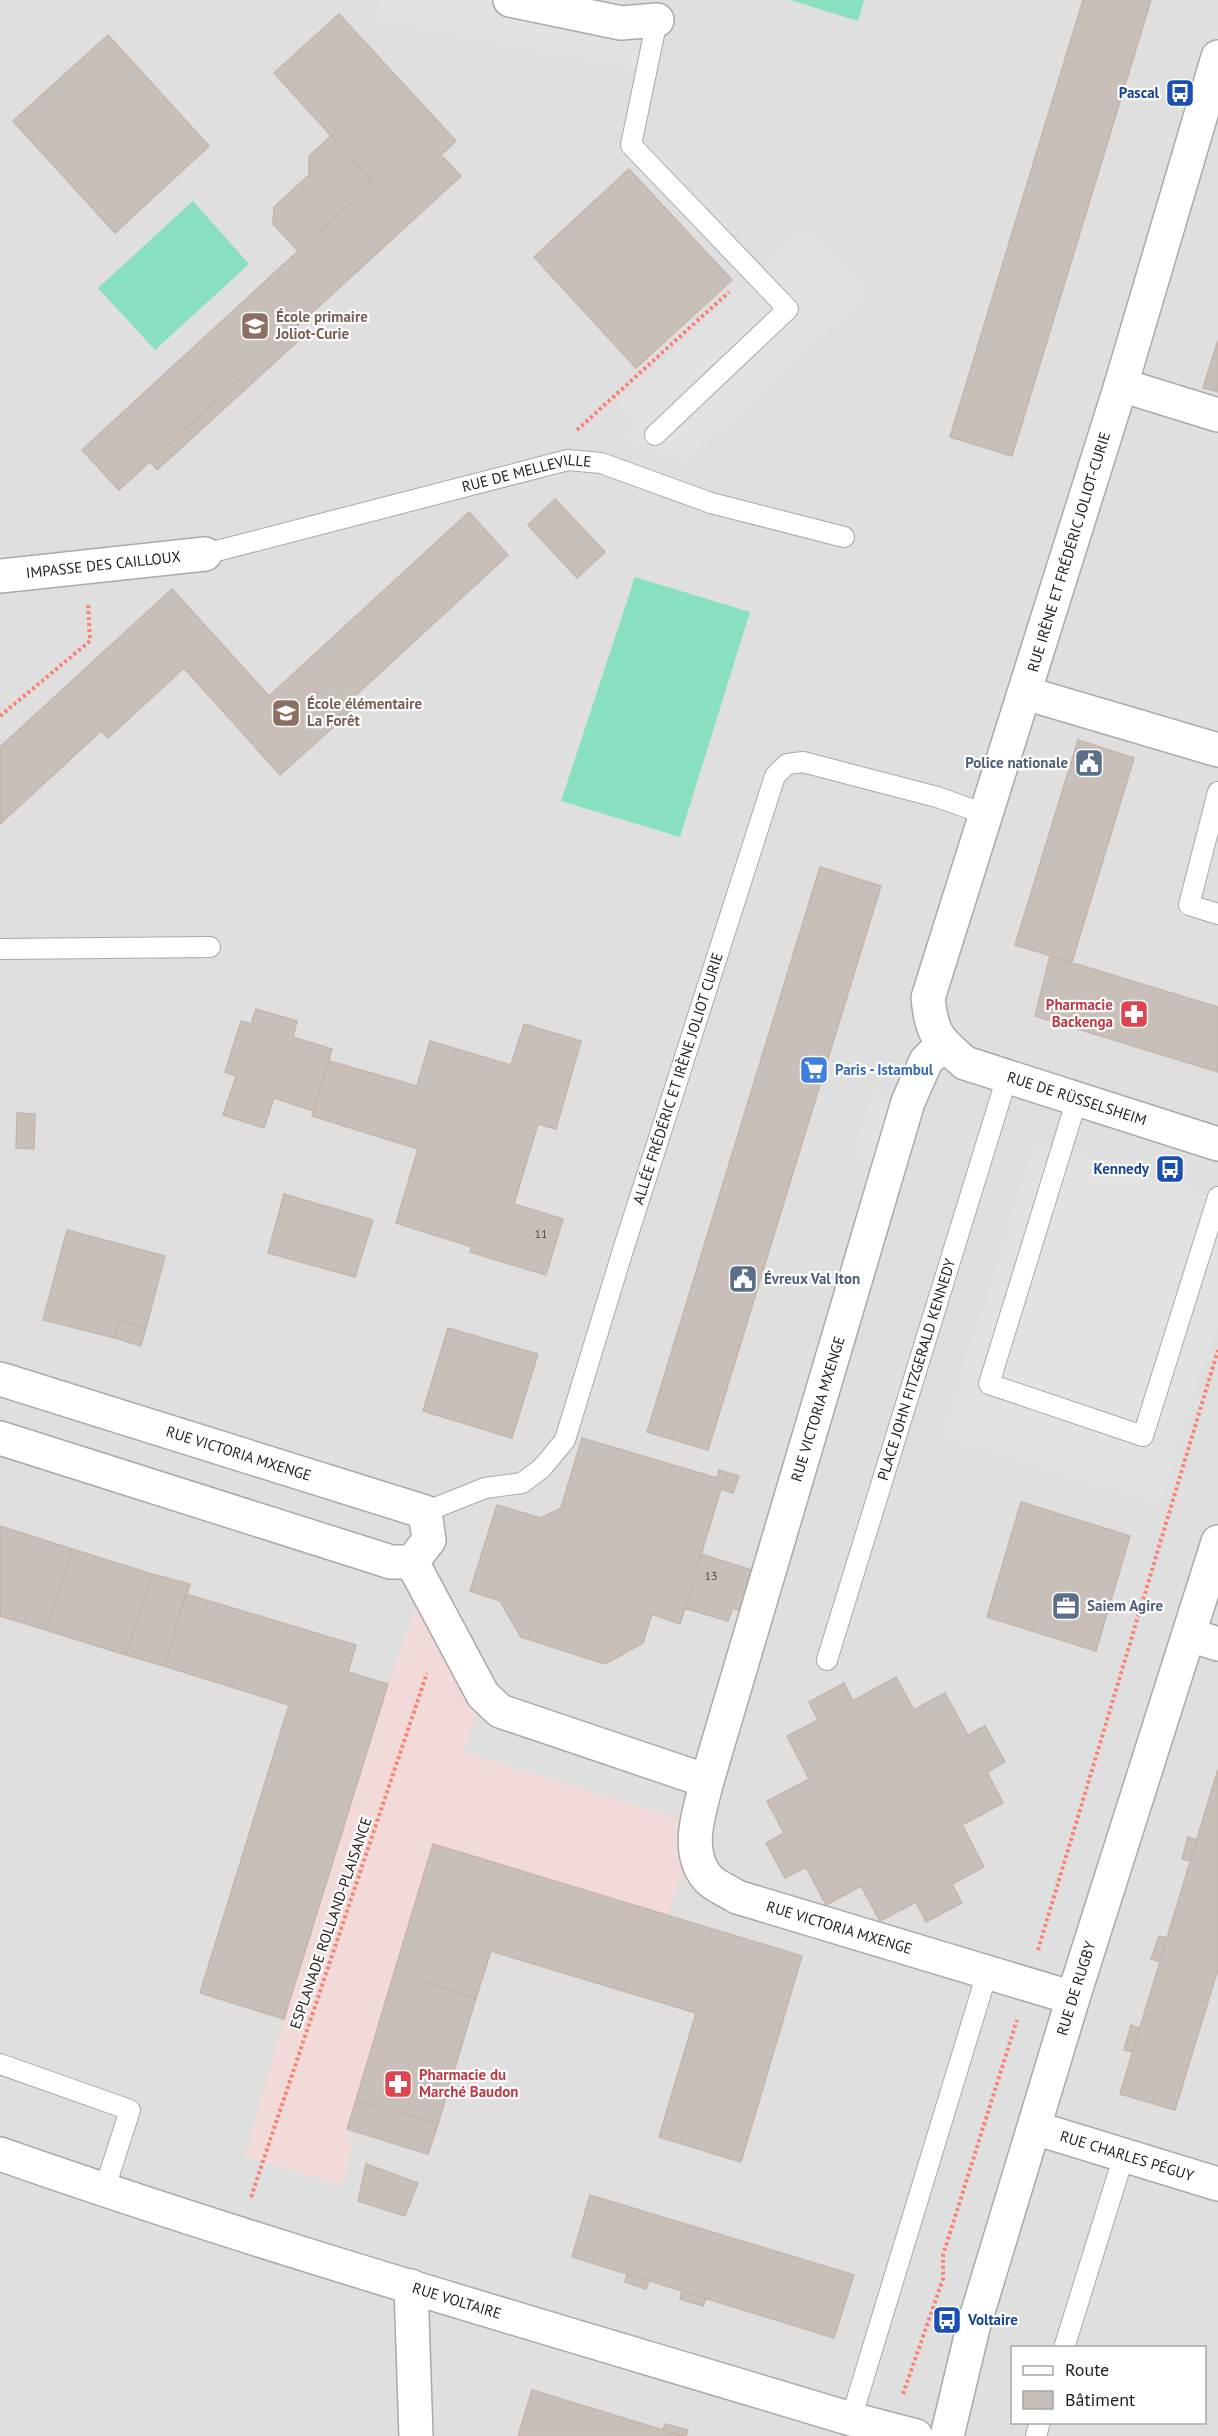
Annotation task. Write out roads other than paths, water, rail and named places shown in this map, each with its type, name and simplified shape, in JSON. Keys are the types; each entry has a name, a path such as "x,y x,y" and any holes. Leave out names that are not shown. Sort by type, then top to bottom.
{"street":[{"path":"510,0 621,23 657,20"},
{"name":"RUE IRÈNE ET FRÉDÉRIC JOLIOT-CURIE","path":"943,1044 931,1025 928,998 1121,385 1218,57"},
{"path":"1121,385 1218,415"},
{"name":"IMPASSE DES CAILLOUX","path":"0,576 205,554"},
{"path":"1025,693 1218,750"},
{"name":"RUE DE RÜSSELSHEIM","path":"943,1044 965,1063 1218,1144"},
{"name":"RUE VICTORIA MXENGE","path":"943,1044 926,1061 908,1102 707,1781 696,1824 696,1856 706,1877 737,1898 1073,1998"},
{"name":"RUE VICTORIA MXENGE","path":"0,1379 425,1512"},
{"path":"0,1438 391,1562 412,1562"},
{"path":"412,1562 429,1540 425,1512"},
{"name":"RUE DE RUGBY","path":"947,2436 965,2355 1073,1998 1204,1639 1218,1542"},
{"path":"412,1562 483,1695 500,1711 707,1781"},
{"name":"RUE CHARLES PÉGUY","path":"1035,2128 1218,2184"},
{"name":"RUE VOLTAIRE","path":"0,2154 104,2191 411,2286 851,2419 916,2436"},
{"path":"411,2286 416,2436"}],"lane":[{"path":"655,435 788,309 631,146 657,20"},
{"name":"RUE DE MELLEVILLE","path":"205,554 568,459 601,463 711,503 844,537"},
{"name":"ALLÉE FRÉDÉRIC ET IRÈNE JOLIOT CURIE","path":"425,1512 485,1488 522,1483 542,1468 565,1440 623,1250 775,776 787,764 803,762 937,797 985,814"},
{"path":"1218,792 1189,905 1218,914"},
{"path":"0,949 210,947"},
{"name":"PLACE JOHN FITZGERALD KENNEDY","path":"827,1660 1007,1077"},
{"path":"1077,1099 989,1384 1143,1436 1218,1197"},
{"path":"851,2419 987,1973"},
{"path":"0,2064 130,2110 104,2191"},
{"path":"1065,2346 1124,2155"}],"place":[{"name":"Pascal","path":"1180,93"},
{"name":"École primaire Joliot-Curie","path":"255,326"},
{"name":"École élémentaire La Forêt","path":"286,713"},
{"name":"Police nationale","path":"1089,763"},
{"name":"Pharmacie Backenga","path":"1134,1014"},
{"name":"Paris - Istambul","path":"814,1070"},
{"name":"Kennedy","path":"1170,1169"},
{"name":"Évreux Val Iton","path":"743,1279"},
{"name":"Saiem Agire","path":"1066,1606"},
{"name":"Pharmacie du Marché Baudon","path":"398,2084"},
{"name":"Voltaire","path":"947,2320"}]}
